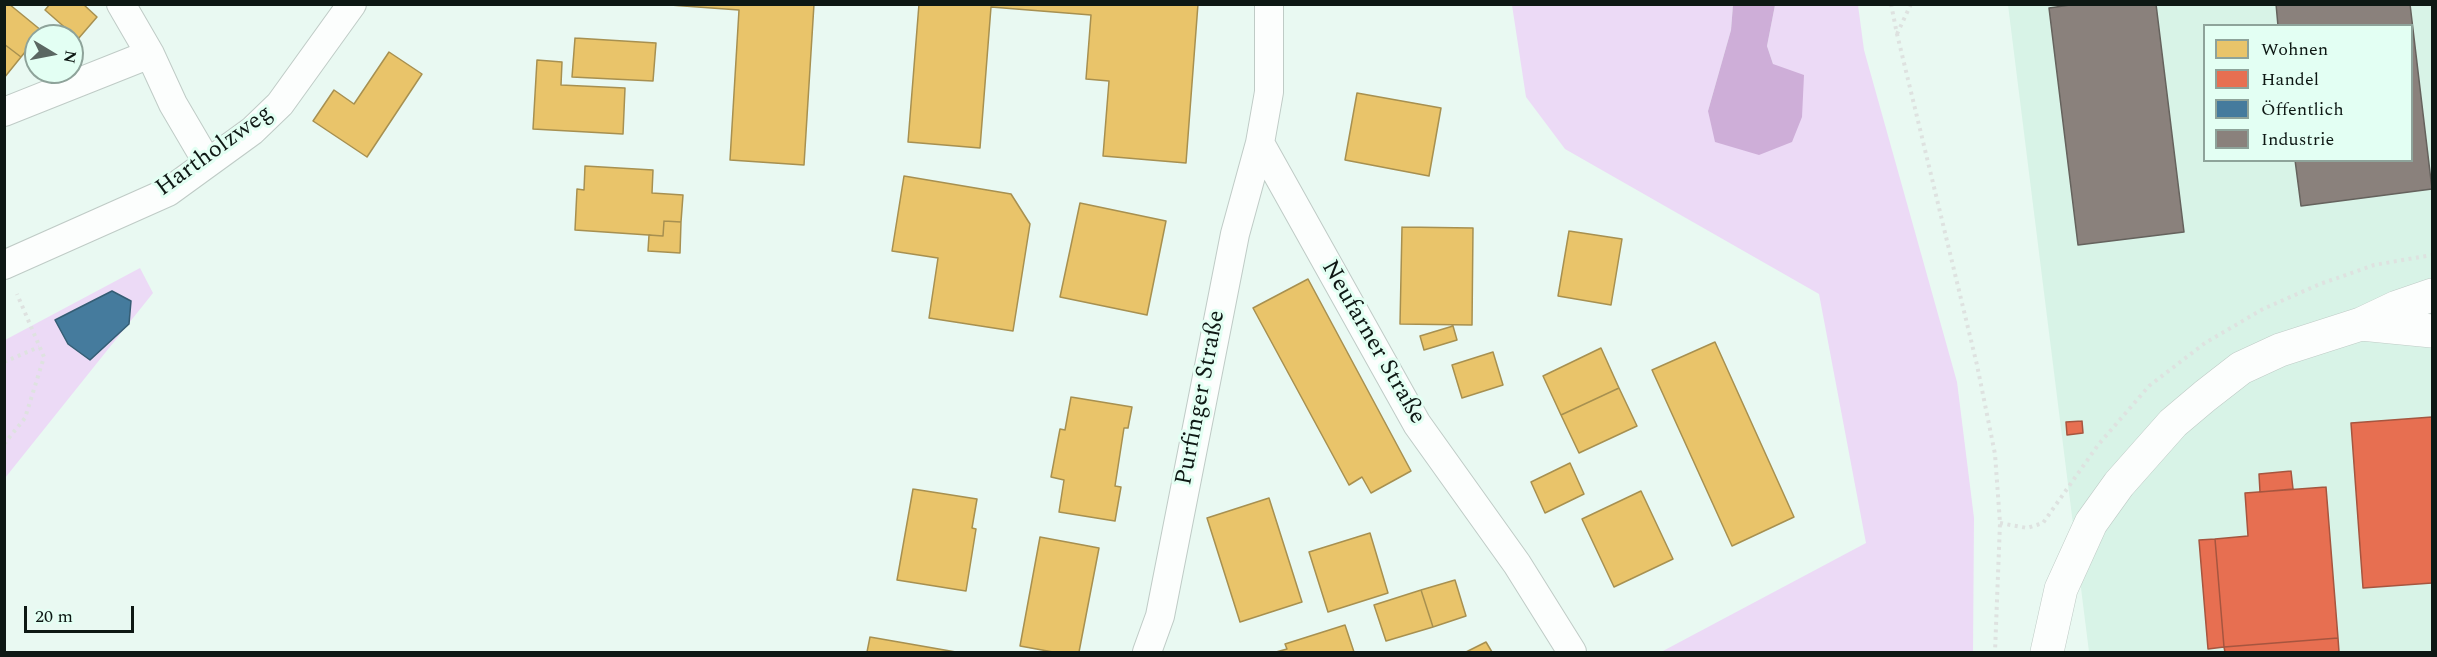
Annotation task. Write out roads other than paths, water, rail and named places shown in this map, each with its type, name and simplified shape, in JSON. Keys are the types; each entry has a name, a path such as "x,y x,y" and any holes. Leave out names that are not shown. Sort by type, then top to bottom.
{"street":[{"path":"121,4 150,54 173,104 207,162"},
{"name":"Hartholzweg","path":"9,276 168,192 252,131 280,104 352,4"},
{"path":"1260,143 1269,92 1269,4"},
{"path":"4,112 150,54"},
{"name":"Purfinger Straße","path":"1147,652 1160,616 1234,234 1260,143"},
{"name":"Neufarner Straße","path":"1260,143 1417,424 1517,564 1572,652"},
{"path":"2047,652 2061,589 2091,523 2119,484 2154,443 2205,396 2241,368 2280,350 2361,324 2397,307 2433,295"},
{"path":"2361,324 2433,331"}]}
